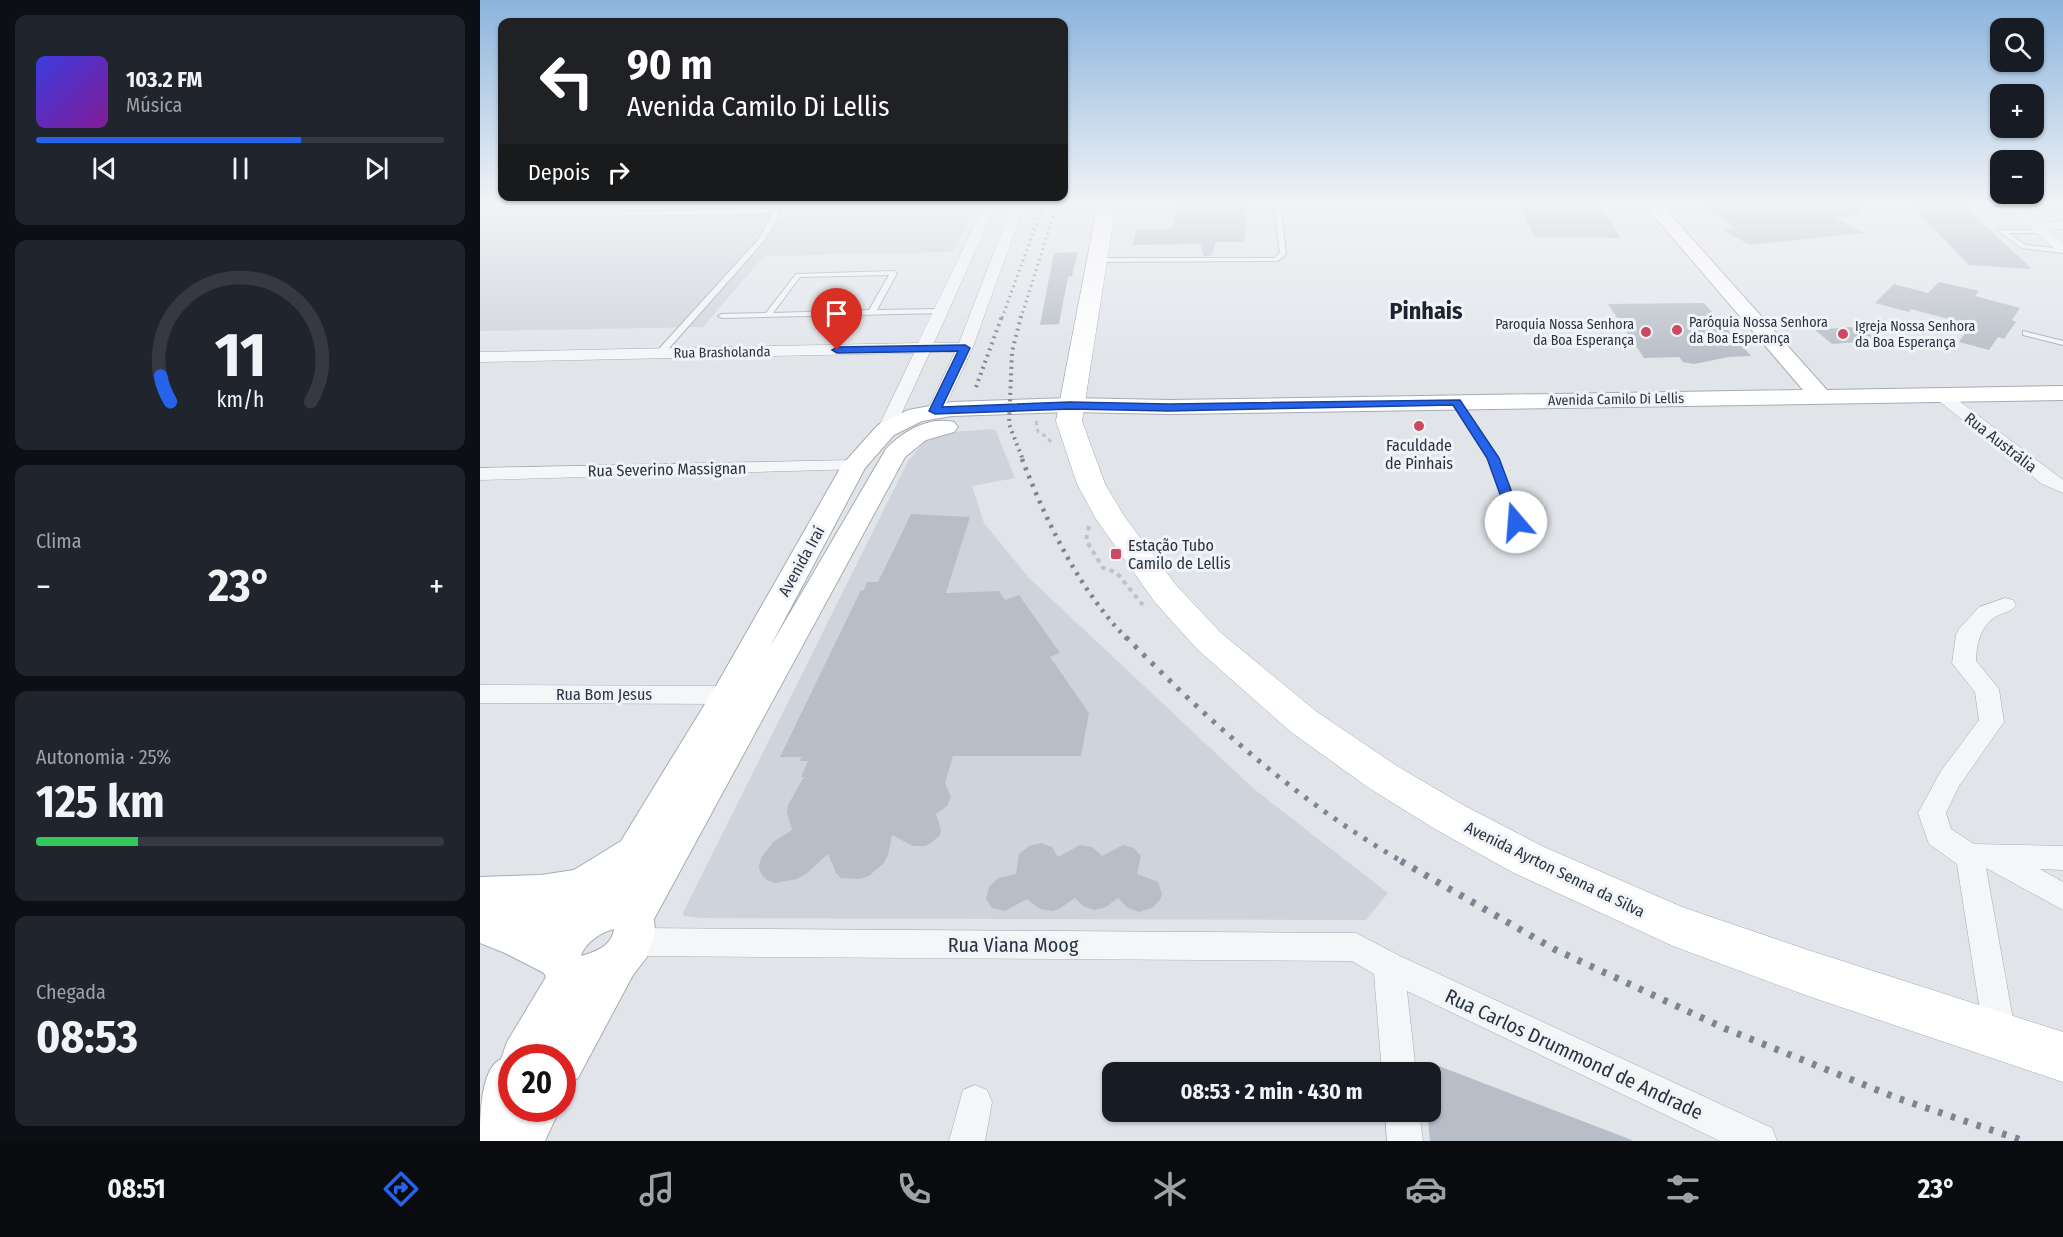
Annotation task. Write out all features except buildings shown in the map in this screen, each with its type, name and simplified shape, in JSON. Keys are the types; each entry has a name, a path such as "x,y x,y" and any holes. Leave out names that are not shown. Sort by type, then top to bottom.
{"main road":[{"path":"1070,413 1099,256"},
{"path":"1688,256 1810,395"},
{"path":"1695,256 1810,395"},
{"name":"Avenida Camilo Di Lellis","path":"886,430 916,415 938,419 1169,407 1810,395 2063,393"},
{"name":"Avenida Ayrton Senna da Silva","path":"1070,413 1091,484 1111,519 1165,593 1209,641 1304,722 1383,777 1449,817 1529,860 1673,926 2063,1057"},
{"name":"Avenida Iraí","path":"613,931 896,454 938,419"},
{"name":"Avenida Iraí","path":"569,1044 613,931 638,846 728,695 854,465 886,430"},
{"path":"480,895 549,894 583,886 615,867 638,846"},
{"path":"480,908 511,911 613,931 603,972 564,968 513,936 480,924"},
{"path":"529,1044 564,968"},
{"path":"480,1132 498,1101"},
{"path":"519,1141 529,1122"}],"street":[{"name":"Avenida Iraí","path":"886,430 966,256"},
{"path":"938,419 999,256"},
{"name":"Rua Brasholanda","path":"480,357 965,348"},
{"name":"Rua Austrália","path":"1940,394 2049,480 2063,487"},
{"name":"Rua Severino Massignan","path":"480,474 854,465"},
{"path":"2005,605 1988,612 1967,635 1964,663 1987,689 1992,722 1950,779 1932,813 1939,836 2063,897"},
{"name":"Rua Bom Jesus","path":"480,694 728,695"},
{"path":"1979,856 2000,1036"},
{"path":"1979,856 2063,858"},
{"name":"Rua Viana Moog","path":"613,931 1356,947 1389,966"},
{"path":"1389,966 1398,1062"},
{"name":"Rua Carlos Drummond de Andrade","path":"1389,966 1754,1140"},
{"path":"967,1141 975,1102"},
{"path":"1403,1122 1405,1141"}],"lane":[{"path":"660,354 747,256"},
{"path":"1098,260 1276,260 1281,256"},
{"path":"768,315 798,275 894,273 872,312"},
{"path":"722,316 942,310"},
{"path":"2026,333 2063,343"},
{"path":"1456,402 1493,458 1516,522"}],"shaded area":[{"path":"480,256 764,256 703,327 480,331"},
{"path":"990,429 996,431 1015,478 972,486 984,523 1029,578 1254,789 1388,893 1366,920 702,918 684,916 683,913 908,461 925,441 940,433"}],"railway":[{"path":"1002,318 1025,256"},
{"path":"1021,318 1040,256"},
{"path":"976,387 1002,316"},
{"path":"1021,316 1012,352 1009,424 1023,460"},
{"path":"1022,459 1053,531 1079,577 1109,619 1127,639"},
{"path":"1126,637 1190,700 1257,759 1328,814 1403,862"},
{"path":"1401,861 1554,949 1726,1029 1897,1098 2024,1141"}],"place":[{"name":"Paróquia Nossa Senhora da Boa Esperança","path":"1677,330"},
{"name":"Paroquia Nossa Senhora da Boa Esperança","path":"1646,332"},
{"name":"Igreja Nossa Senhora da Boa Esperança","path":"1843,334"},
{"name":"Faculdade de Pinhais","path":"1419,426"},
{"name":"Estação Tubo Camilo de Lellis","path":"1116,554"}],"district":[{"name":"Pinhais","path":"1426,311"}],"route":[{"path":"837,350 965,348 935,411 1070,405 1169,407 1456,402 1493,458 1516,522"}]}
